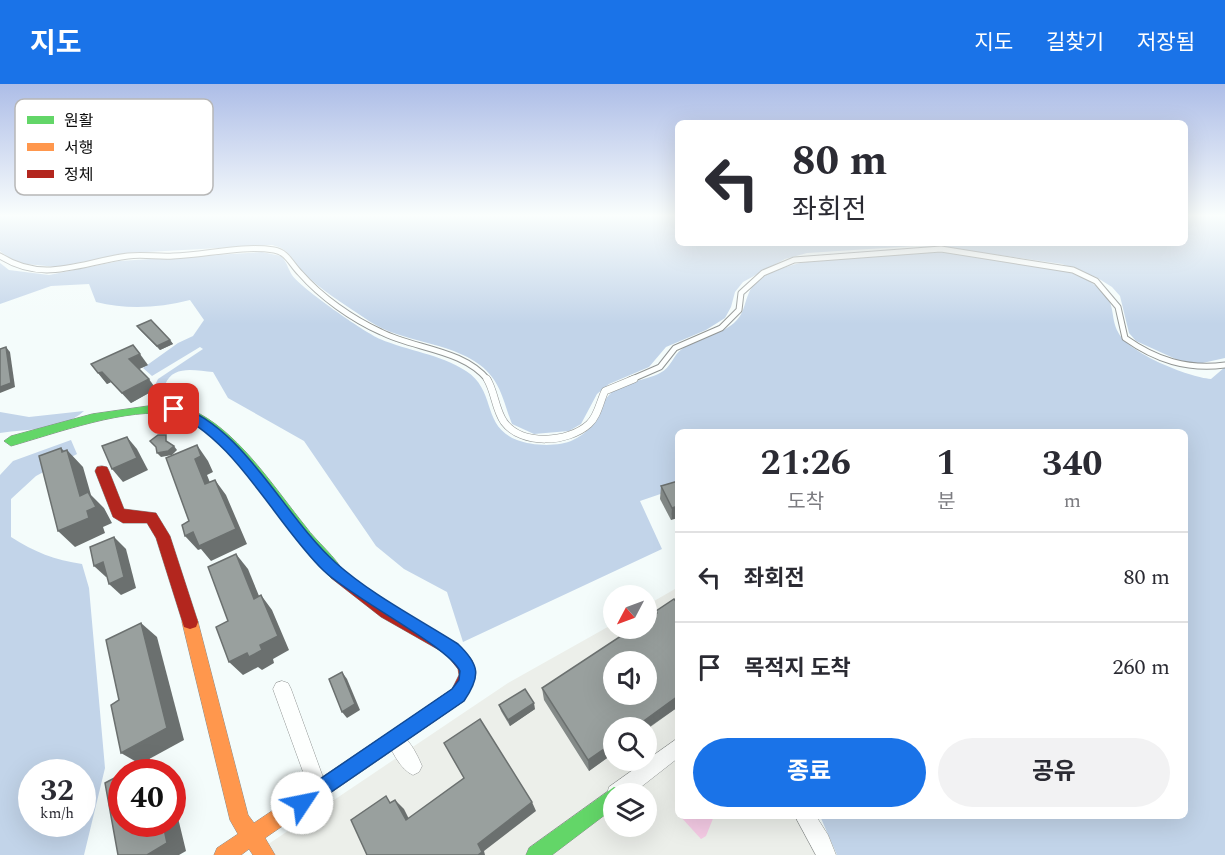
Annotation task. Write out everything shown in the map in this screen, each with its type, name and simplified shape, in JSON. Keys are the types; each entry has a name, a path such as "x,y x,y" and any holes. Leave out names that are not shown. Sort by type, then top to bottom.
{"street":[{"path":"10,441 150,411 174,409 187,413 237,453 297,530 329,566 356,589 452,649 463,660 468,677 458,695 396,740 224,855"},
{"path":"102,471 118,513 123,517 152,517 163,536 193,631 240,820 250,838 265,855"},
{"path":"282,689 319,791"},
{"path":"396,740 413,766"},
{"path":"631,783 675,749"},
{"path":"536,855 603,804"},
{"path":"807,819 826,855"}],"lane":[{"path":"0,256 12,266 31,270 57,270 129,256 171,257 246,252"},
{"path":"280,252 289,256 300,274 370,327 386,335 439,351 472,366 487,377 506,425 524,436 538,438 566,435 583,429 595,415 605,392 660,367 675,348 721,328 739,310 741,293 748,284 763,273 812,258 898,252"},
{"path":"960,252 1073,270 1096,281 1112,298 1118,307 1125,338 1141,349 1188,367 1205,368 1225,364"}],"shaded area":[{"path":"1,252 147,252 129,253 57,267 15,263"},
{"path":"262,252 281,256 292,275 308,290 372,335 446,361 466,371 482,388 493,417 506,434 530,444 545,445 560,444 582,435 589,429 607,398 617,388 660,373 682,349 734,323 743,311 753,285 768,274 785,267 826,258 939,252 1048,267 1078,275 1102,291 1111,306 1118,332 1124,340 1146,356 1188,374 1211,379 1225,367 1225,855 837,855 821,819 1188,819 1188,429 675,429 675,489 640,501 662,549 463,642 447,592 404,569 376,546 304,441 228,398 213,372 179,371 169,378 165,385 172,391 163,395 155,385 158,379 203,349 200,347 152,376 143,368 178,343 193,336 204,320 190,300 143,307 108,305 96,302 89,284 51,286 0,304 0,263 9,270 49,275 119,261"},
{"path":"287,252 823,252 807,253 785,259 743,282 735,292 725,318 706,330 666,347 649,367 609,384 597,394 581,424 569,431 534,434 512,424 497,385 480,365 454,351 396,334 369,321 317,285"},
{"path":"978,252 1225,252 1225,358 1198,364 1180,361 1136,341 1129,333 1120,296 1112,287 1096,277 1062,264"},
{"path":"84,411 75,418 55,426 0,433 0,412 29,417"},
{"path":"71,440 77,454 36,476 11,499 11,537 45,555 82,564 89,588 105,768 96,805 96,759 18,759 18,837 88,837 84,855 0,855 0,475 13,461"},
{"path":"675,589 675,819 801,819 820,855 252,855 508,683 603,630 603,639 657,639 657,599"},
{"path":"683,819 713,819 706,836 701,839"}],"building":[{"path":"151,320 170,340 157,346 137,326"},
{"path":"133,345 140,354 129,359 149,379 122,393 91,364"},
{"path":"6,347 11,383 0,387 0,349"},
{"path":"158,435 166,435 166,441 174,446 168,451 157,453 156,447 150,441"},
{"path":"127,437 137,458 112,469 102,446"},
{"path":"197,445 201,456 195,459 205,484 215,480 236,529 199,546 193,532 185,536 182,525 189,521 166,458"},
{"path":"61,448 62,452 67,450 80,496 88,492 96,507 87,511 89,518 58,531 39,456"},
{"path":"675,482 675,507 672,508 661,486"},
{"path":"114,537 124,577 109,584 103,562 94,566 90,547"},
{"path":"236,554 254,599 261,595 278,636 260,645 262,650 249,657 247,653 229,662 216,627 228,621 208,567"},
{"path":"675,600 675,698 649,717 603,717 603,750 588,760 542,688 616,639 657,639 657,610"},
{"path":"141,623 167,728 121,753 111,705 119,700 106,640"},
{"path":"342,672 355,704 342,712 329,679"},
{"path":"525,689 534,703 508,720 499,705"},
{"path":"480,719 532,802 478,844 482,852 478,855 367,855 351,820 386,796 390,803 395,800 406,820 464,778 444,743"},
{"path":"108,781 108,800 105,783"},
{"path":"115,837 166,837 167,843 147,855 118,855"}],"traffic: fast":[{"path":"11,441 92,419 135,411 173,410 195,417 217,433 239,454 319,555 336,573"},
{"path":"536,855 603,804"}],"traffic: slow":[{"path":"190,622 240,820 265,855"},
{"path":"224,855 410,728"}],"traffic: jam":[{"path":"102,471 118,513 123,517 151,517 163,536 190,622"},
{"path":"336,573 387,612 452,649 466,666 467,676 458,695 410,728"}],"route":[{"path":"174,409 187,413 237,453 297,530 329,566 356,589 452,649 463,660 468,671 467,683 458,695 302,803"}]}
